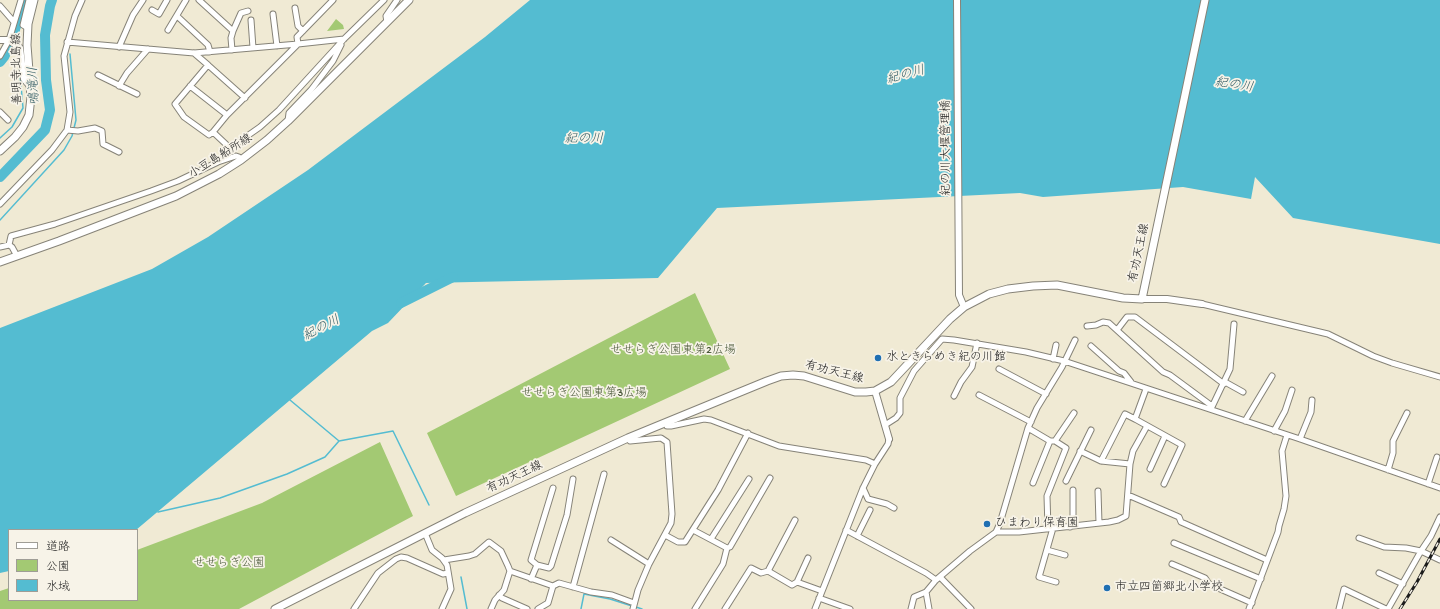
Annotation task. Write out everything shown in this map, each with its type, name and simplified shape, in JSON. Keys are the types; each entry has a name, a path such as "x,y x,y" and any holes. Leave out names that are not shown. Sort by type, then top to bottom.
{"main road":[{"name":"善明寺北島線","path":"0,151 15,137 23,127 29,115 31,97 27,44 28,28 34,0"},
{"name":"小豆島船所線","path":"0,262 176,196 219,174 241,160 267,140 288,121 409,0"},
{"name":"有功天王線","path":"276,609 465,513 628,438 781,376 793,375 816,378 855,392 875,391 891,382 950,319 964,307 989,294 1008,289 1045,285 1070,287 1122,298 1142,299 1205,0"}],"street":[{"path":"0,56 9,40 21,0"},
{"path":"28,28 23,25 29,0"},
{"path":"0,204 52,150 69,130 70,112 64,56 75,16 82,0"},
{"path":"119,47 133,15 143,0"},
{"path":"152,10 159,14 167,0"},
{"path":"168,30 186,0"},
{"path":"199,0 233,32"},
{"path":"208,65 175,104 184,117 209,135 298,44 298,37 333,0"},
{"path":"213,132 230,148 254,131 279,110 344,39 384,0"},
{"path":"387,22 386,16 397,0"},
{"name":"紀の川大堰管理橋","path":"957,0 959,295 964,307"},
{"path":"0,6 14,22"},
{"path":"294,8 298,26 303,31"},
{"path":"232,50 231,38 233,32 241,14 248,12"},
{"path":"273,14 277,46"},
{"path":"177,16 208,45 210,52"},
{"path":"251,20 253,48"},
{"path":"67,42 194,53 344,39"},
{"path":"288,121 289,113 311,90 333,61 344,39"},
{"path":"0,40 9,40 20,48 24,79 30,86"},
{"path":"119,86 127,73 148,49"},
{"path":"194,53 245,98"},
{"path":"98,75 137,94"},
{"path":"190,86 227,115"},
{"path":"0,112 8,120"},
{"path":"69,130 76,131 95,128 102,131 103,144 119,152"},
{"path":"9,245 11,236 55,224 151,191 178,181 218,162 236,156 241,160"},
{"path":"0,247 9,245"},
{"path":"9,245 12,247 17,256"},
{"path":"1142,299 1167,299 1202,304 1328,334 1373,356 1440,378"},
{"path":"1117,330 1127,317 1135,317 1224,383 1243,392"},
{"path":"1087,326 1096,325 1103,322 1109,323 1163,372 1170,375 1212,408"},
{"path":"1212,408 1230,369 1234,324"},
{"path":"885,425 896,418 900,413 900,398 914,370 942,339 976,343 1064,361 1131,382 1146,389 1212,408 1245,421 1440,488"},
{"path":"911,609 914,597 926,592 938,578 970,551 996,532 1028,428 1075,340"},
{"path":"954,396 961,382 972,367 976,343"},
{"path":"1053,359 1056,345"},
{"path":"1091,346 1119,371 1124,373 1131,382"},
{"path":"999,370 1046,394"},
{"path":"1245,421 1272,376"},
{"path":"1135,419 1146,389"},
{"path":"1274,431 1285,410 1292,390"},
{"path":"815,609 863,488 875,464 888,444 889,439 875,391"},
{"path":"979,395 1031,422"},
{"path":"1300,439 1311,412 1312,400"},
{"path":"1033,483 1052,441 1074,413"},
{"path":"1388,470 1393,453 1393,442 1407,413"},
{"path":"1101,461 1124,414 1182,445 1164,484"},
{"path":"667,426 704,419 711,420 779,446 866,460 875,464"},
{"path":"996,532 1070,527 1118,520 1126,516 1130,464 1133,451 1147,426"},
{"path":"1028,428 1066,448 1047,496 1051,529 1047,550 1039,577 1056,582"},
{"path":"1066,481 1091,430"},
{"path":"665,535 678,542 685,542 718,490 748,433"},
{"path":"1249,609 1278,532 1284,509 1286,496 1282,451 1287,435"},
{"path":"1150,469 1165,436"},
{"path":"510,571 553,586 559,583 591,592 612,595 633,606 649,564 671,523 672,514 666,442 662,438 630,441 628,438"},
{"path":"1080,451 1101,461 1130,464"},
{"path":"1428,484 1437,457"},
{"path":"573,587 604,474"},
{"path":"695,609 723,564 727,548 730,547 770,478"},
{"path":"553,488 531,560 537,565 549,568 551,566 567,515 573,479"},
{"path":"711,539 749,479"},
{"path":"863,488 868,499 887,504 894,508"},
{"path":"1070,527 1073,516 1073,490"},
{"path":"1098,490 1098,523"},
{"path":"1128,495 1179,517 1181,522 1268,560"},
{"path":"858,536 870,510"},
{"path":"1338,609 1344,589 1387,609 1403,584 1440,517"},
{"path":"725,609 751,568 761,573 768,571 795,520"},
{"path":"694,530 727,548"},
{"path":"846,530 938,578 971,609"},
{"path":"425,533 432,550 444,560 447,565 451,589 442,609"},
{"path":"1359,538 1384,547 1406,548 1421,551 1440,560"},
{"path":"611,540 649,564"},
{"path":"444,560 475,554 489,542 501,551 510,571 504,590 495,600 491,609"},
{"path":"1174,543 1261,579"},
{"path":"1047,550 1065,555"},
{"path":"354,609 378,573 396,559 401,557 407,558 443,574 448,573"},
{"path":"768,571 792,585 797,582 808,558"},
{"path":"1172,564 1205,578 1209,584 1252,603"},
{"path":"531,579 537,565"},
{"path":"1379,573 1403,584"},
{"path":"797,582 822,591"},
{"path":"538,609 548,603 553,586"},
{"path":"926,592 929,609"},
{"path":"499,595 514,607 527,609"},
{"path":"819,598 850,609"}],"green space":[{"path":"336,19 343,25 344,29 327,31"},
{"path":"695,293 730,369 456,496 427,433"},
{"name":"せせらぎ公園","path":"380,442 413,516 239,609 0,609 0,591 8,588 8,601 138,601 138,550 262,503"}],"water":[{"name":"紀の川","path":"530,0 1440,0 1440,244 1293,218 1255,177 1251,199 1183,187 1043,197 1020,193 717,208 658,278 426,283 388,323 372,331 137,529 8,529 8,571 0,573 0,328 152,269 208,237 308,170 485,37"}],"waterway":[{"path":"12,38 25,0"},
{"name":"鳴滝川","path":"0,177 45,130 50,110 46,80 45,35 52,0"},
{"path":"19,34 20,17"},
{"path":"0,62 10,45"},
{"path":"0,138 12,127 23,108 18,52"},
{"path":"0,220 64,150 72,136 76,120 70,54"},
{"name":"紀の川","path":"401,303 453,277"},
{"path":"290,400 339,441"},
{"path":"158,512 220,498 287,474 325,457 339,441 393,431 429,505"},
{"path":"461,577 467,609"},
{"path":"581,609 584,594 610,599 632,606"},
{"path":"636,607 642,609"}],"railway":[{"path":"1400,609 1417,582 1440,539"}],"place":[{"name":"水ときらめき紀の川館","path":"878,358"},
{"name":"ひまわり保育園","path":"987,524"},
{"name":"市立四箇郷北小学校","path":"1107,588"}],"park label":[{"name":"せせらぎ公園東第2広場","path":"673,351"},
{"name":"せせらぎ公園東第3広場","path":"584,394"}]}
